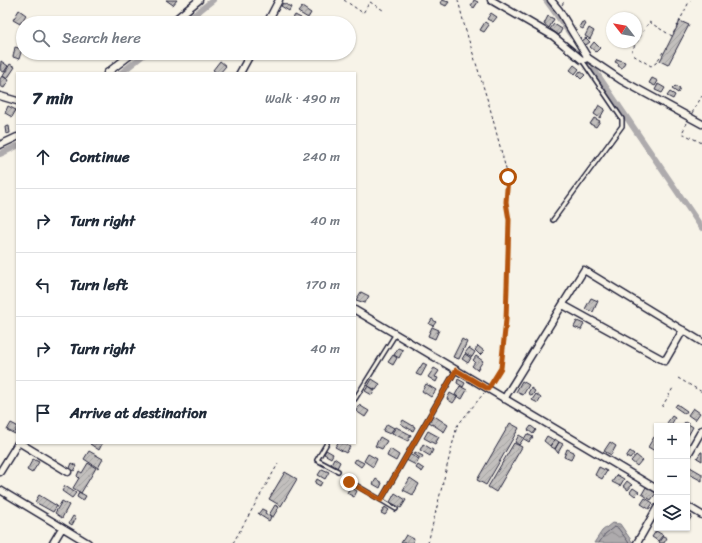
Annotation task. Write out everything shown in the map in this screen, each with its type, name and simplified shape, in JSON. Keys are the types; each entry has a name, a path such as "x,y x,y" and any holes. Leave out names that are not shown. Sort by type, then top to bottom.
{"street":[{"path":"180,16 200,0"},
{"path":"271,16 279,0"},
{"path":"491,0 553,36 586,59 621,80 702,124"},
{"path":"551,0 559,10 586,59"},
{"path":"108,72 124,60"},
{"path":"241,72 247,60"},
{"path":"0,96 16,101"},
{"path":"0,144 16,138"},
{"path":"504,399 584,270 702,342"},
{"path":"563,305 665,361 683,330"},
{"path":"356,311 654,487"},
{"path":"690,451 702,430"},
{"path":"0,472 18,444"},
{"path":"21,444 68,472"},
{"path":"0,490 88,543"},
{"path":"690,508 702,515"},
{"path":"637,543 654,513"},
{"path":"53,543 62,528"}],"lane":[{"path":"553,220 622,126 622,119 586,59"},
{"path":"356,397 395,335"},
{"path":"381,500 456,370"},
{"path":"326,444 317,460 338,471"},
{"path":"349,482 396,509"}],"path":[{"path":"344,0 363,13 370,2 382,10"},
{"path":"428,543 457,426 488,389 501,368 506,320 509,220 506,202 508,177 490,108 465,28 458,0"},
{"path":"663,52 656,63 651,66 633,55 632,50 649,22 672,36 690,0"},
{"path":"678,378 702,392"},
{"path":"662,407 673,388"},
{"path":"233,543 278,464"}],"water":[{"path":"612,523 620,524 633,543 594,543 602,531"}],"building":[{"path":"166,0 177,0 173,5"},
{"path":"442,0 449,2 446,6 440,3"},
{"path":"474,0 478,2 474,8 471,6"},
{"path":"283,3 291,7 289,11 281,6"},
{"path":"302,7 311,13 309,16 305,16 298,12"},
{"path":"19,10 26,15 16,16 16,22 13,20"},
{"path":"491,13 497,17 493,22 487,19"},
{"path":"548,16 554,19 549,28 544,24"},
{"path":"680,21 689,25 668,65 660,61"},
{"path":"485,22 489,25 484,32 480,30"},
{"path":"582,22 586,24 583,29 579,27"},
{"path":"554,24 562,29 559,35 550,29"},
{"path":"589,28 594,31 590,39 585,36"},
{"path":"586,38 590,42 586,45 582,41"},
{"path":"594,42 600,48 596,52 590,47"},
{"path":"15,47 16,58 13,57"},
{"path":"617,59 625,62 622,68 615,62"},
{"path":"1,61 8,66 4,72 0,70"},
{"path":"220,61 226,66 221,72 216,72 213,70"},
{"path":"10,64 15,67 7,79 3,76"},
{"path":"574,65 579,69 575,74 570,70"},
{"path":"580,71 585,75 581,79 577,75"},
{"path":"2,76 9,80 4,88 0,86 0,79"},
{"path":"652,78 658,81 655,86 649,83"},
{"path":"658,84 665,88 662,93 655,90"},
{"path":"675,86 680,89 678,93 672,89"},
{"path":"670,92 675,95 673,99 667,96"},
{"path":"599,105 605,109 600,118 594,114"},
{"path":"8,106 16,110 12,117 5,113"},
{"path":"594,118 600,121 596,127 590,124"},
{"path":"9,126 10,133 6,134 5,127"},
{"path":"361,292 369,296 365,303 356,300"},
{"path":"591,298 598,301 593,312 585,309"},
{"path":"432,319 436,322 433,326 429,324"},
{"path":"577,321 584,324 581,330 574,327"},
{"path":"432,327 439,330 435,339 428,336"},
{"path":"462,339 467,342 459,359 453,357"},
{"path":"478,346 484,351 480,355 475,350"},
{"path":"398,348 403,350 399,358 394,355"},
{"path":"469,348 475,352 472,357 465,353"},
{"path":"465,354 471,358 468,363 462,359"},
{"path":"393,355 397,358 393,365 388,362"},
{"path":"476,356 483,361 477,370 472,366 475,362 473,360"},
{"path":"423,363 427,365 421,376 416,374"},
{"path":"434,368 439,371 435,377 438,378 436,382 428,377"},
{"path":"372,379 380,384 376,390 368,386"},
{"path":"458,379 465,383 463,387 457,383"},
{"path":"522,381 529,385 523,395 516,392"},
{"path":"426,384 436,390 431,397 422,391"},
{"path":"368,386 375,390 372,395 365,391"},
{"path":"460,386 467,390 462,399 455,395"},
{"path":"531,388 535,391 532,396 528,393"},
{"path":"450,393 457,397 453,403 447,399"},
{"path":"536,394 541,398 538,403 532,400"},
{"path":"677,404 687,411 685,414 675,407"},
{"path":"359,405 369,411 365,417 356,411"},
{"path":"693,408 700,413 695,420 688,415"},
{"path":"433,415 448,425 444,432 429,422"},
{"path":"672,416 675,418 672,423 667,423"},
{"path":"403,420 415,427 413,431 401,424"},
{"path":"11,423 16,426 15,434 7,430"},
{"path":"510,423 519,428 486,485 477,480"},
{"path":"387,424 394,428 390,434 383,431"},
{"path":"690,425 693,427 690,432"},
{"path":"531,426 536,430 533,434 528,430"},
{"path":"396,427 411,435 408,441 392,433"},
{"path":"428,431 439,437 435,444 424,438"},
{"path":"527,434 533,437 529,442 524,439"},
{"path":"519,435 524,438 519,445 515,442"},
{"path":"547,436 554,440 550,446 544,441"},
{"path":"380,437 387,441 382,449 375,446"},
{"path":"654,437 654,450 648,447"},
{"path":"555,439 559,442 555,449 550,446"},
{"path":"559,442 563,444 558,453 555,449"},
{"path":"610,442 616,446 611,455 604,451"},
{"path":"514,443 522,447 496,492 488,487"},
{"path":"90,444 102,444 99,450"},
{"path":"337,444 345,444 350,447 346,453 335,447"},
{"path":"423,444 433,450 430,456 420,450"},
{"path":"390,449 399,455 396,461 387,456"},
{"path":"567,449 574,452 571,460 564,457"},
{"path":"326,450 333,454 331,458 324,454"},
{"path":"89,451 103,459 98,468 84,459"},
{"path":"630,451 634,454 630,459 626,457"},
{"path":"415,452 423,456 421,459 414,454"},
{"path":"702,452 702,461 697,458"},
{"path":"368,454 377,459 373,467 364,461"},
{"path":"409,454 419,459 416,465 406,460"},
{"path":"636,455 642,460 637,466 631,461"},
{"path":"334,458 340,462 337,468 331,464"},
{"path":"33,459 39,462 32,473 27,470"},
{"path":"356,459 364,463 361,467 354,462"},
{"path":"72,463 77,466 74,471 70,468"},
{"path":"88,463 96,468 81,493 73,488 79,478 77,476 79,471 82,473"},
{"path":"418,465 424,469 422,472 416,468"},
{"path":"599,467 607,471 602,479 595,475"},
{"path":"690,467 702,474 702,481 690,475"},
{"path":"322,469 329,472 325,479 318,475"},
{"path":"285,472 297,479 281,506 269,499"},
{"path":"617,475 624,479 620,486 612,482"},
{"path":"410,478 419,484 413,495 403,490"},
{"path":"317,479 322,482 320,486 315,483"},
{"path":"376,479 382,483 380,488 373,484"},
{"path":"627,481 632,485 628,490 623,486"},
{"path":"65,486 76,493 72,498 62,491"},
{"path":"350,487 357,491 354,497 347,493"},
{"path":"646,487 654,492 654,496 651,500 642,494"},
{"path":"633,488 639,492 635,496 630,492"},
{"path":"79,492 86,496 83,501 77,497"},
{"path":"395,493 406,500 401,508 390,502"},
{"path":"39,495 57,506 53,512 35,502"},
{"path":"645,498 653,503 649,509 641,504"},
{"path":"62,501 69,505 62,518 55,513"},
{"path":"275,505 279,507 273,517 269,515"},
{"path":"385,507 389,510 385,515 381,513"},
{"path":"262,509 271,517 269,521 258,514"},
{"path":"73,516 76,518 72,525 69,523"},
{"path":"656,531 663,535 658,541 652,537"},
{"path":"406,535 414,539 412,543 401,543"},
{"path":"663,536 667,538 664,543 660,543 659,542"}],"waterway":[{"path":"193,16 213,0"},
{"path":"546,0 571,35"},
{"path":"122,72 137,60"},
{"path":"593,68 702,228"},
{"path":"0,154 16,146"}],"route":[{"path":"349,482 381,500 456,370 488,389 501,368 506,320 509,220 506,202 508,177"}]}
